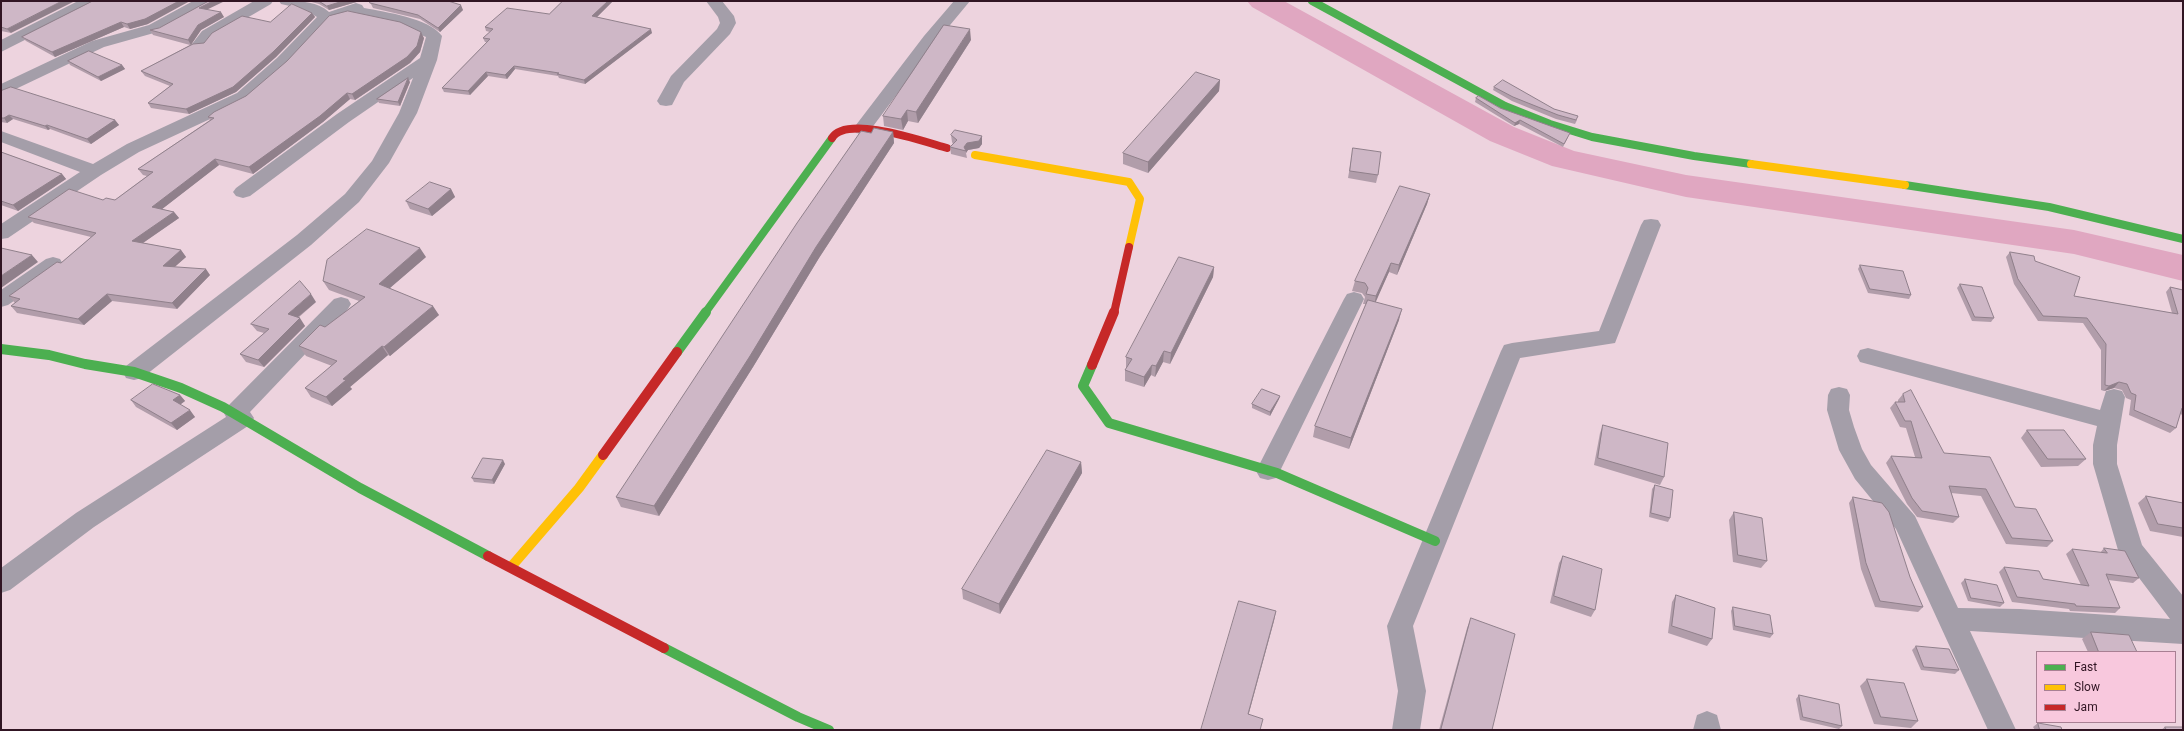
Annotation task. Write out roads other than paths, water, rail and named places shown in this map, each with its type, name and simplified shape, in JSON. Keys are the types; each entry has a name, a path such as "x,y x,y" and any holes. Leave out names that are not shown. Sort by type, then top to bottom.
{"street":[{"path":"2,46 90,1"},
{"path":"1,91 98,44 155,28 205,1"},
{"path":"200,44 208,34 265,1"},
{"path":"134,372 292,250 352,198 380,164 408,113 429,60 428,55 434,42 433,33 407,23 349,10 323,9 287,1"},
{"path":"349,10 380,1"},
{"path":"666,101 677,80 724,31 728,23 726,16 714,1"},
{"path":"862,129 930,39 962,1"},
{"path":"1312,1 1385,39 1505,106 1550,124 1592,137 1694,156 1971,194 2049,207 2183,239"},
{"path":"1,233 94,171 155,138 243,97 283,62 323,9"},
{"path":"243,192 343,118 429,60"},
{"path":"511,567 579,488 833,136 839,131 845,129 862,129 947,148"},
{"path":"1,136 94,171"},
{"path":"976,155 1129,182 1140,199 1112,318 1084,386 1110,423 1268,471 1435,541"},
{"path":"1406,730 1412,691 1400,626 1512,351 1607,338 1651,225"},
{"path":"1,300 53,264"},
{"path":"1268,471 1354,299"},
{"path":"1,582 85,520 239,416 342,304"},
{"path":"1,349 49,355 85,364 134,372 181,388 239,416 360,488 798,717 829,730"},
{"path":"1868,356 2110,421"},
{"path":"1839,395 1838,410 1842,427 1851,450 1863,472 1906,523 2002,730"},
{"path":"2114,397 2105,445 2105,464 2117,507 2131,550 2183,616"},
{"path":"1951,619 2020,621 2183,632"}],"waterway":[{"path":"1262,1 1502,134 1564,159 1686,186 2074,242 2183,268"}]}
